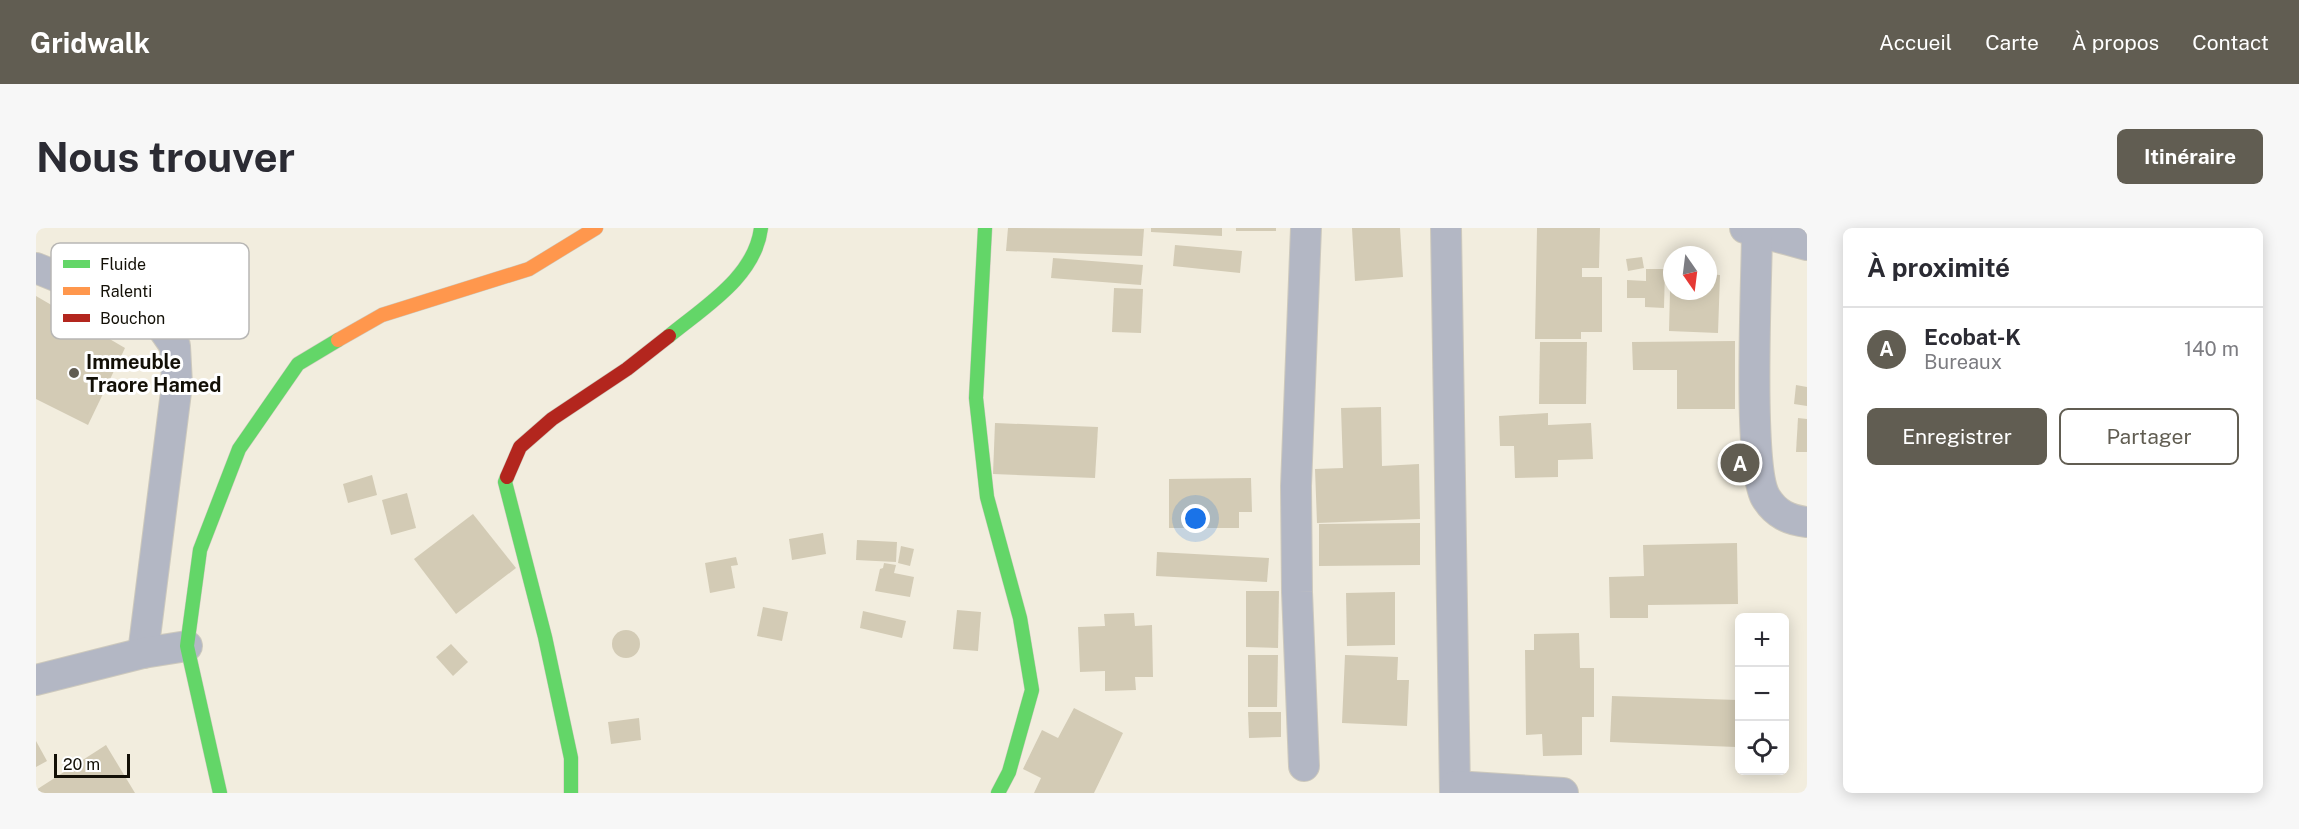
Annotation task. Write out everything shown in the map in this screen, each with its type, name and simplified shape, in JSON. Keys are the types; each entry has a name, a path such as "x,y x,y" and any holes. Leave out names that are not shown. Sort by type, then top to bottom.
{"street":[{"path":"220,793 187,646 200,550 239,449 298,364 382,315 529,269 596,228"},
{"path":"571,793 571,758 537,603 505,482 520,447 552,419 627,369 730,287 759,245 761,228"},
{"path":"985,228 976,398 987,497 1020,618 1032,690 1009,772 998,793"},
{"path":"1304,766 1297,592 1296,486 1306,228"},
{"path":"1446,228 1455,790 1563,793"},
{"path":"1807,245 1751,230 1755,427 1759,467 1765,497 1787,519 1807,522"},
{"path":"36,268 51,274"},
{"path":"143,653 177,384 175,346 170,339"},
{"path":"36,680 143,653 187,646"}],"building":[{"path":"1008,228 1144,229 1142,256 1006,251"},
{"path":"1151,228 1222,228 1222,236 1151,232"},
{"path":"1236,228 1276,228 1276,231 1236,231"},
{"path":"1352,228 1400,228 1403,277 1355,281"},
{"path":"1537,228 1600,228 1599,268 1582,268 1582,277 1602,277 1602,332 1581,332 1581,339 1535,339"},
{"path":"1175,245 1242,251 1240,273 1173,266"},
{"path":"1642,257 1644,268 1628,271 1626,259"},
{"path":"1053,258 1143,265 1141,285 1051,278"},
{"path":"1646,269 1663,269 1664,308 1645,307 1645,298 1627,298 1627,280 1646,281"},
{"path":"1717,275 1720,275 1718,333 1669,331 1670,300 1717,300"},
{"path":"1114,288 1143,289 1141,333 1112,332"},
{"name":"Immeuble Traore Hamed","path":"36,296 51,305 51,339 110,339 125,348 88,425 36,399"},
{"path":"1735,341 1735,409 1677,409 1677,370 1633,370 1632,342"},
{"path":"1540,342 1587,342 1586,404 1539,404"},
{"path":"1796,385 1807,387 1807,406 1794,404"},
{"path":"1381,407 1382,466 1419,464 1420,519 1317,523 1315,469 1343,468 1341,408"},
{"path":"1548,413 1548,425 1591,423 1593,459 1558,460 1558,477 1515,478 1514,446 1500,446 1499,416"},
{"path":"1798,418 1807,419 1807,452 1796,452"},
{"path":"995,423 1098,427 1095,478 993,474"},
{"path":"1733,449 1754,450 1753,476 1722,475 1723,454 1733,455"},
{"path":"372,475 377,495 348,503 343,484"},
{"path":"1251,478 1252,512 1239,512 1239,528 1169,528 1169,479"},
{"path":"407,493 416,528 391,535 382,500"},
{"path":"473,514 516,568 456,614 414,559"},
{"path":"1420,523 1420,565 1319,566 1319,524"},
{"path":"823,533 826,554 792,560 789,539"},
{"path":"857,540 897,542 896,562 856,560"},
{"path":"1737,543 1738,604 1648,605 1648,618 1610,618 1609,577 1644,576 1643,545"},
{"path":"901,546 914,549 910,566 898,563"},
{"path":"1157,552 1269,558 1267,582 1156,576"},
{"path":"736,557 738,565 731,566 735,588 710,593 705,563"},
{"path":"884,563 896,565 894,573 914,577 910,597 875,591 880,569 883,568"},
{"path":"1246,591 1279,591 1278,648 1246,647"},
{"path":"1395,592 1395,645 1347,646 1346,593"},
{"path":"763,607 788,612 782,641 757,636"},
{"path":"957,610 981,612 978,651 953,649"},
{"path":"863,611 906,621 902,638 860,628"},
{"path":"1134,613 1135,626 1152,625 1153,677 1135,677 1136,690 1105,691 1105,671 1080,672 1078,627 1105,626 1104,614"},
{"path":"626,630 636,634 640,644 636,654 626,658 616,654 612,644 616,634"},
{"path":"1579,633 1580,668 1594,668 1594,717 1582,717 1582,755 1543,756 1542,734 1526,735 1525,650 1534,650 1534,634"},
{"path":"451,644 468,662 453,676 436,657"},
{"path":"1248,655 1278,655 1277,707 1248,707"},
{"path":"1345,655 1398,657 1397,680 1409,680 1407,726 1342,723"},
{"path":"1612,696 1735,700 1735,747 1610,742"},
{"path":"1074,708 1123,733 1094,793 1034,793 1041,778 1023,769 1042,730 1058,738"},
{"path":"1248,712 1281,712 1281,737 1249,738"},
{"path":"639,718 641,740 611,744 608,722"},
{"path":"36,741 47,761 36,767"},
{"path":"106,745 135,793 36,793 36,790"}],"traffic: fast":[{"path":"669,336 726,290 738,276 757,246 761,228"},
{"path":"985,228 976,398 987,497 1020,618 1032,690 1009,772 998,793"},
{"path":"220,793 187,646 200,550 239,449 298,364 338,340"},
{"path":"507,477 505,482 545,637 571,758 571,793"}],"traffic: slow":[{"path":"338,340 382,315 529,269 596,228"}],"traffic: jam":[{"path":"507,477 520,447 552,419 627,369 669,336"}],"place":[{"name":"Immeuble Traore Hamed","path":"74,373"},
{"name":"Ecobat-K","path":"1740,463"}]}
